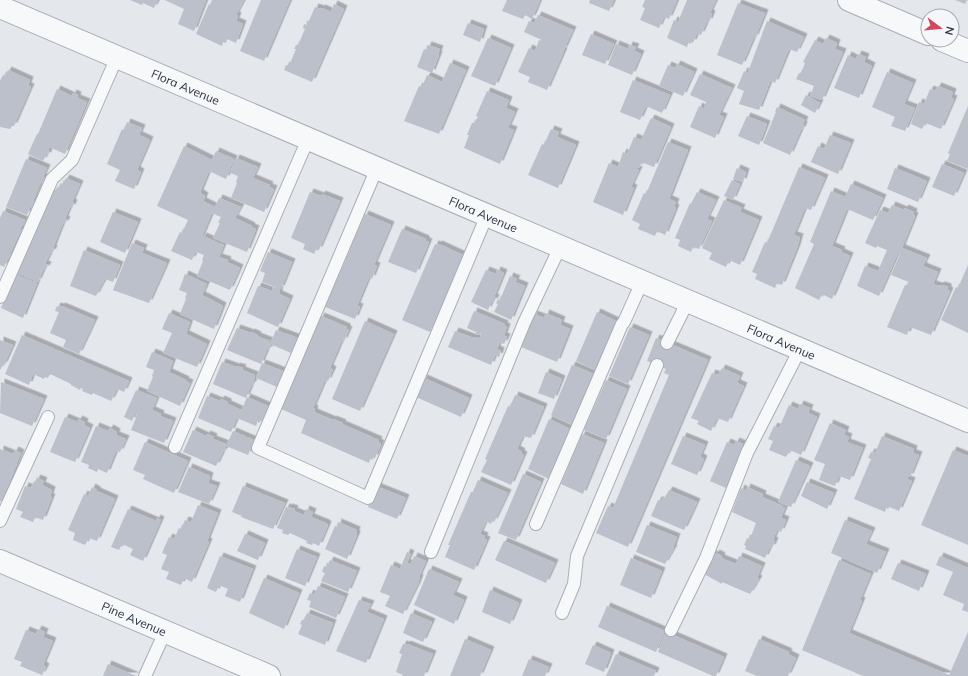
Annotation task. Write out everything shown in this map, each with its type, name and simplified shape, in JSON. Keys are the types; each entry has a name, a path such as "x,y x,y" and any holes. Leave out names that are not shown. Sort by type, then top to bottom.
{"street":[{"path":"849,0 920,31"},
{"name":"Flora Avenue","path":"0,7 968,421"},
{"name":"Pine Avenue","path":"0,561 269,676"}],"lane":[{"path":"0,297 52,179 72,160 117,57"},
{"path":"175,447 308,139"},
{"path":"377,168 258,448 368,498 487,215"},
{"path":"430,552 524,323 560,247"},
{"path":"536,524 642,282"},
{"path":"667,343 688,301"},
{"path":"671,630 706,558 747,453 800,349"},
{"path":"562,613 574,584 577,556 657,365"},
{"path":"0,521 48,416"},
{"path":"145,676 165,632"}],"building":[{"path":"130,0 158,0 154,8 143,3 142,5"},
{"path":"165,0 206,0 194,31 178,24 184,9"},
{"path":"212,0 244,0 236,15 238,16 236,21 243,24 236,43 227,39 226,43 223,42 222,46 196,34"},
{"path":"261,0 290,0 264,61 240,51"},
{"path":"507,0 540,0 532,19 525,15 523,19 502,11"},
{"path":"590,0 614,0 609,11 589,3"},
{"path":"645,0 677,0 669,19 664,17 659,28 640,20 645,8 642,7"},
{"path":"687,0 716,0 710,13 712,14 709,22 707,21 701,35 697,33 693,43 689,41 687,47 667,38 674,20 678,22"},
{"path":"955,0 967,0 965,4"},
{"path":"738,3 765,13 742,65 717,55"},
{"path":"334,4 344,9 312,82 284,70 286,65 289,66 296,49 294,49 296,45 298,45 305,29 303,28 304,24 307,25 315,7 331,12"},
{"path":"538,15 573,30 564,50 524,32 529,21 534,23"},
{"path":"767,21 804,37 797,52 789,49 775,83 748,72"},
{"path":"468,23 484,29 480,42 463,35"},
{"path":"591,34 614,44 605,64 582,55"},
{"path":"488,38 511,48 495,86 471,76"},
{"path":"826,38 837,43 835,49 843,52 822,100 810,96 814,86 796,79 799,73 801,73 805,63 803,62 815,40 823,44"},
{"path":"539,40 564,51 547,90 528,82 530,77 518,72 529,48 535,51"},
{"path":"616,44 628,49 629,45 636,47 634,51 641,54 632,75 608,65"},
{"path":"428,45 440,49 432,73 417,67 424,49 426,50"},
{"path":"858,54 866,57 864,62 872,66 859,98 834,88 848,55 856,59"},
{"path":"450,63 466,70 439,134 404,121 419,86 422,87 427,75 442,82"},
{"path":"677,64 694,72 683,96 659,86 668,65 675,68"},
{"path":"8,70 30,80 28,86 31,87 14,126 10,129 0,127 0,81"},
{"path":"744,71 770,82 759,110 739,104 744,91 737,88"},
{"path":"887,72 913,83 904,104 915,108 905,131 891,126 895,117 872,107"},
{"path":"700,74 732,88 719,115 724,117 715,138 690,127 699,106 704,109 706,102 690,95"},
{"path":"633,80 670,95 662,113 646,106 640,120 620,112"},
{"path":"938,86 953,92 951,98 954,99 941,129 925,123 922,129 911,124 919,102 924,104 930,89 935,91"},
{"path":"57,89 72,96 73,93 78,95 77,98 87,102 65,154 49,147 48,156 46,155 43,161 28,154"},
{"path":"487,91 509,100 506,108 515,112 508,128 514,130 500,164 464,148 469,135 467,135 472,123 474,123 478,117 476,116"},
{"path":"806,95 820,103 815,113 801,105"},
{"path":"968,106 968,169 947,161 950,154 948,153"},
{"path":"777,107 805,120 790,155 763,143"},
{"path":"747,116 767,124 759,145 738,136"},
{"path":"651,118 671,127 654,167 641,162 639,168 637,167 636,169 639,170 631,187 634,188 623,215 593,202 609,163 618,167 623,152 627,154 634,137 641,140"},
{"path":"127,122 142,128 139,135 150,140 137,170 141,172 134,189 115,181 120,170 107,164 122,129 124,130"},
{"path":"551,129 559,132 557,137 576,145 558,188 528,175 542,144 544,145"},
{"path":"830,135 851,143 838,174 811,162 818,146 824,149"},
{"path":"668,142 688,150 669,199 676,202 674,207 676,208 665,235 657,231 655,236 638,229 640,224 632,220 644,193 646,194"},
{"path":"184,146 212,160 216,151 234,159 226,179 209,171 200,193 205,196 203,201 215,207 219,198 241,207 235,218 256,229 247,252 213,238 220,223 218,223 221,217 212,213 192,260 171,251 180,232 182,233 188,220 157,206"},
{"path":"236,158 258,167 253,178 270,185 269,187 274,189 264,212 231,198 238,176 230,173"},
{"path":"26,159 47,168 43,177 45,178 43,183 41,182 33,201 35,202 33,207 31,206 27,215 6,207"},
{"path":"942,164 964,173 954,196 932,187"},
{"path":"799,167 825,178 811,210 805,208 794,235 800,237 797,248 782,285 777,283 775,288 755,279 757,274 752,272 765,242 767,243"},
{"path":"737,168 746,172 743,182 733,179"},
{"path":"895,168 927,181 918,202 887,189"},
{"path":"66,178 80,184 72,202 74,203 72,208 70,207 65,219 67,220 65,224 63,223 53,248 54,249 45,264 48,265 46,269 44,268 38,282 17,273 21,263 19,262 51,193 54,194 57,187 59,188 60,184 62,185"},
{"path":"732,180 740,184 733,200 724,196"},
{"path":"851,184 883,198 873,220 847,209 832,246 842,250 841,252 850,256 832,299 822,294 819,300 795,288 814,244 810,242 831,191 845,197"},
{"path":"310,192 321,196 322,194 340,201 319,250 316,249 314,254 303,249 305,244 291,238"},
{"path":"697,192 716,200 707,219 712,221 699,249 693,247 691,252 678,246 680,240 675,238 690,203 691,204"},
{"path":"724,200 742,208 740,212 759,220 740,265 729,260 726,267 709,259 712,253 702,248"},
{"path":"892,205 914,212 913,215 915,216 902,248 927,258 923,266 938,272 933,284 948,287 948,290 950,291 931,335 910,327 907,335 887,327 905,285 909,282 891,275 900,254 898,253 879,296 857,286 865,266 878,271 887,250 877,246 876,248 865,243 880,210 888,213"},
{"path":"3,211 25,220 20,229 23,230 21,235 19,234 10,254 12,254 10,259 8,258 4,267 0,265 0,218"},
{"path":"113,212 138,222 125,253 100,242"},
{"path":"365,214 391,225 374,265 377,266 372,279 369,277 357,306 360,307 355,319 325,307 333,289 330,289 336,276 338,278 352,244 350,243 356,230 358,231"},
{"path":"402,229 426,239 426,241 429,242 416,273 388,262"},
{"path":"203,236 224,245 219,257 228,260 227,262 240,268 230,290 197,276 204,255 196,252"},
{"path":"132,243 144,248 142,253 167,263 149,303 113,290"},
{"path":"435,244 439,244 463,255 430,332 402,320"},
{"path":"84,250 120,265 113,282 105,279 96,296 70,286"},
{"path":"268,252 292,262 281,289 262,282 265,273 260,271"},
{"path":"968,265 968,333 941,320"},
{"path":"486,270 496,274 497,270 504,273 494,297 496,298 494,302 492,301 488,310 471,302"},
{"path":"15,274 37,283 23,318 1,308"},
{"path":"185,274 207,284 202,295 223,306 214,329 180,314 187,293 179,290"},
{"path":"510,276 517,279 515,282 525,286 511,320 494,312 498,304 496,303 498,299 500,300"},
{"path":"258,286 272,291 273,287 280,290 279,294 290,299 278,327 247,313"},
{"path":"57,306 62,306 95,320 79,354 63,347 66,340 50,333 59,312 55,311"},
{"path":"474,311 505,324 504,326 507,327 504,336 507,337 504,344 500,342 497,349 501,351 499,357 495,355 491,365 448,347 455,331 478,338 479,340 480,333 479,335 476,334 476,332 467,328"},
{"path":"597,312 616,321 595,370 576,361"},
{"path":"169,313 190,322 186,334 207,344 197,367 163,353 172,333 162,329"},
{"path":"546,313 562,320 560,325 570,329 557,362 521,347 534,314 544,318"},
{"path":"321,316 347,327 349,330 344,341 342,340 330,368 333,370 328,381 325,380 313,408 315,409 314,412 343,423 342,424 379,440 378,442 381,444 375,458 371,457 369,463 301,433 306,420 281,409 308,346 306,345 311,332 313,333"},
{"path":"365,321 394,334 360,411 332,399"},
{"path":"630,327 649,335 628,384 609,376"},
{"path":"237,328 251,332 270,341 269,345 271,346 269,350 267,350 261,364 227,350"},
{"path":"276,330 298,338 291,353 270,344"},
{"path":"22,335 129,381 124,392 117,389 111,401 93,393 92,395 82,391 83,389 81,388 80,390 50,374 48,378 45,377 44,379 33,374 29,385 5,374"},
{"path":"656,338 708,360 628,547 596,533 608,506 613,508 669,375 664,373 666,369 647,361"},
{"path":"0,340 13,345 4,365 0,370"},
{"path":"152,352 173,361 169,372 190,383 180,406 147,391 153,377 154,370 146,367"},
{"path":"222,362 243,368 242,370 255,375 253,385 252,384 246,398 213,384"},
{"path":"262,363 283,371 277,387 256,378"},
{"path":"572,365 594,374 572,425 551,415"},
{"path":"722,368 740,376 737,383 744,386 728,422 717,418 711,431 697,424 699,421 691,418 712,373 718,375"},
{"path":"546,372 562,379 554,399 538,393"},
{"path":"424,378 469,398 461,417 416,397"},
{"path":"606,380 627,389 606,439 584,430"},
{"path":"1,382 44,399 32,426 0,413"},
{"path":"136,390 157,398 152,410 161,414 160,416 173,421 164,443 131,430 137,415 135,414 132,421 124,417"},
{"path":"515,395 544,407 531,438 523,436 517,449 524,455 511,485 481,472 487,460 485,459 508,406 510,407"},
{"path":"207,396 220,401 221,399 228,402 228,404 241,410 240,414 247,397 268,406 262,421 258,420 256,426 237,418 231,432 198,418"},
{"path":"800,404 810,408 808,413 817,417 801,455 790,450 786,457 769,450 773,441 768,439 774,426 779,428 789,405 798,409"},
{"path":"65,417 77,422 79,419 85,422 84,425 90,428 75,462 50,452"},
{"path":"549,419 570,429 549,479 528,469"},
{"path":"830,423 846,430 844,435 849,437 847,442 863,448 850,480 839,476 835,486 819,480 825,464 814,460"},
{"path":"96,426 108,431 110,428 117,432 116,435 126,439 120,452 116,451 107,473 98,469 97,472 88,468 89,465 81,462"},
{"path":"193,430 206,436 207,434 214,437 213,439 226,444 226,448 216,466 183,452"},
{"path":"233,431 254,440 248,455 226,446"},
{"path":"582,434 604,443 583,494 561,484"},
{"path":"683,436 705,445 700,457 704,459 697,475 671,464"},
{"path":"882,436 914,449 913,453 919,455 910,477 908,476 907,479 912,481 899,511 887,506 885,512 854,499 871,459 868,458 871,452 875,453"},
{"path":"736,441 743,444 742,449 726,488 710,481 727,442 734,445"},
{"path":"145,442 188,461 174,493 143,479 145,475 133,470"},
{"path":"0,449 13,454 15,450 21,453 2,501 0,501"},
{"path":"953,450 968,456 968,545 921,525"},
{"path":"796,460 810,466 791,507 778,502"},
{"path":"189,467 210,476 208,483 217,486 209,504 178,492"},
{"path":"523,474 541,482 516,540 498,533"},
{"path":"37,478 44,481 42,485 52,490 50,497 52,497 43,520 35,517 33,522 20,517 23,512 16,509 25,486 31,488"},
{"path":"478,480 508,493 494,522 492,521 491,524 486,521 480,534 485,536 484,539 487,540 474,570 445,557 450,545 448,545 471,492 473,492"},
{"path":"807,482 834,493 827,509 801,496"},
{"path":"243,486 285,503 273,529 232,512"},
{"path":"376,486 406,498 397,519 368,507"},
{"path":"92,487 97,491 115,499 97,541 89,538 85,545 73,540 75,533 68,530 84,494 88,496"},
{"path":"747,487 763,494 762,497 785,508 781,518 786,520 781,532 777,530 772,548 770,547 765,558 745,549 746,546 744,545 747,538 750,539 756,523 732,512 741,488 746,491"},
{"path":"669,490 697,502 684,530 651,516 658,500 662,501"},
{"path":"198,505 218,513 207,541 209,542 192,582 184,578 181,585 166,579 169,572 161,569 167,555 162,553 169,537 174,539 185,520 191,522"},
{"path":"286,507 295,509 294,511 304,515 306,509 313,512 311,517 328,525 319,546 313,543 312,545 306,543 307,541 290,533 288,535 282,533 283,530 277,528"},
{"path":"128,509 156,521 157,518 161,520 143,561 130,555 133,549 122,544 119,550 111,547"},
{"path":"845,520 872,531 866,544 886,552 877,573 831,553"},
{"path":"338,522 357,530 357,535 347,559 325,549 335,526 337,527"},
{"path":"647,525 677,537 674,548 665,564 636,552"},
{"path":"245,534 265,543 258,560 237,551"},
{"path":"504,541 555,563 546,583 495,560"},
{"path":"297,549 317,557 305,586 285,578"},
{"path":"407,552 411,554 407,563 411,564 414,556 426,561 417,586 403,614 385,606 390,596 380,592 391,565 400,569"},
{"path":"716,553 722,556 721,558 736,564 739,556 762,566 757,578 759,579 750,594 722,582 722,584 704,574 712,554 715,555"},
{"path":"220,556 253,569 240,602 225,596 228,589 219,585 216,592 207,588"},
{"path":"940,556 968,568 968,612 962,610 964,604 943,595 953,572 936,565"},
{"path":"631,558 662,571 651,598 620,585"},
{"path":"330,560 357,571 348,592 321,581 325,573 322,572 324,566 327,567"},
{"path":"839,560 871,574 860,600 862,601 849,633 949,675 968,632 968,676 863,676 802,650"},
{"path":"898,563 926,574 919,591 891,579"},
{"path":"429,569 459,582 453,595 464,600 454,624 414,605"},
{"path":"264,578 299,593 284,629 249,613"},
{"path":"318,586 345,597 336,618 309,607 311,601 307,600 310,593 314,595"},
{"path":"490,590 519,603 510,624 482,612"},
{"path":"359,600 371,604 367,612 384,619 366,663 336,651"},
{"path":"607,606 665,631 656,652 598,627"},
{"path":"307,613 333,623 325,645 298,634 302,625 300,624 302,620 304,620"},
{"path":"411,613 432,622 423,642 403,633"},
{"path":"38,629 45,632 43,637 53,641 43,665 46,667 42,675 20,666 22,662 14,659 26,630 36,634"},
{"path":"666,632 724,657 716,676 658,652"},
{"path":"465,639 491,650 480,676 450,676"},
{"path":"759,639 789,652 788,654 796,658 788,676 757,676 745,671"},
{"path":"403,644 407,644 433,654 424,676 402,676 403,675 396,672 402,654 399,653"},
{"path":"593,645 611,653 604,672 585,664"},
{"path":"616,654 656,671 654,676 606,676"},
{"path":"529,659 549,667 545,676 522,676"},
{"path":"108,664 136,676 103,676"}]}
